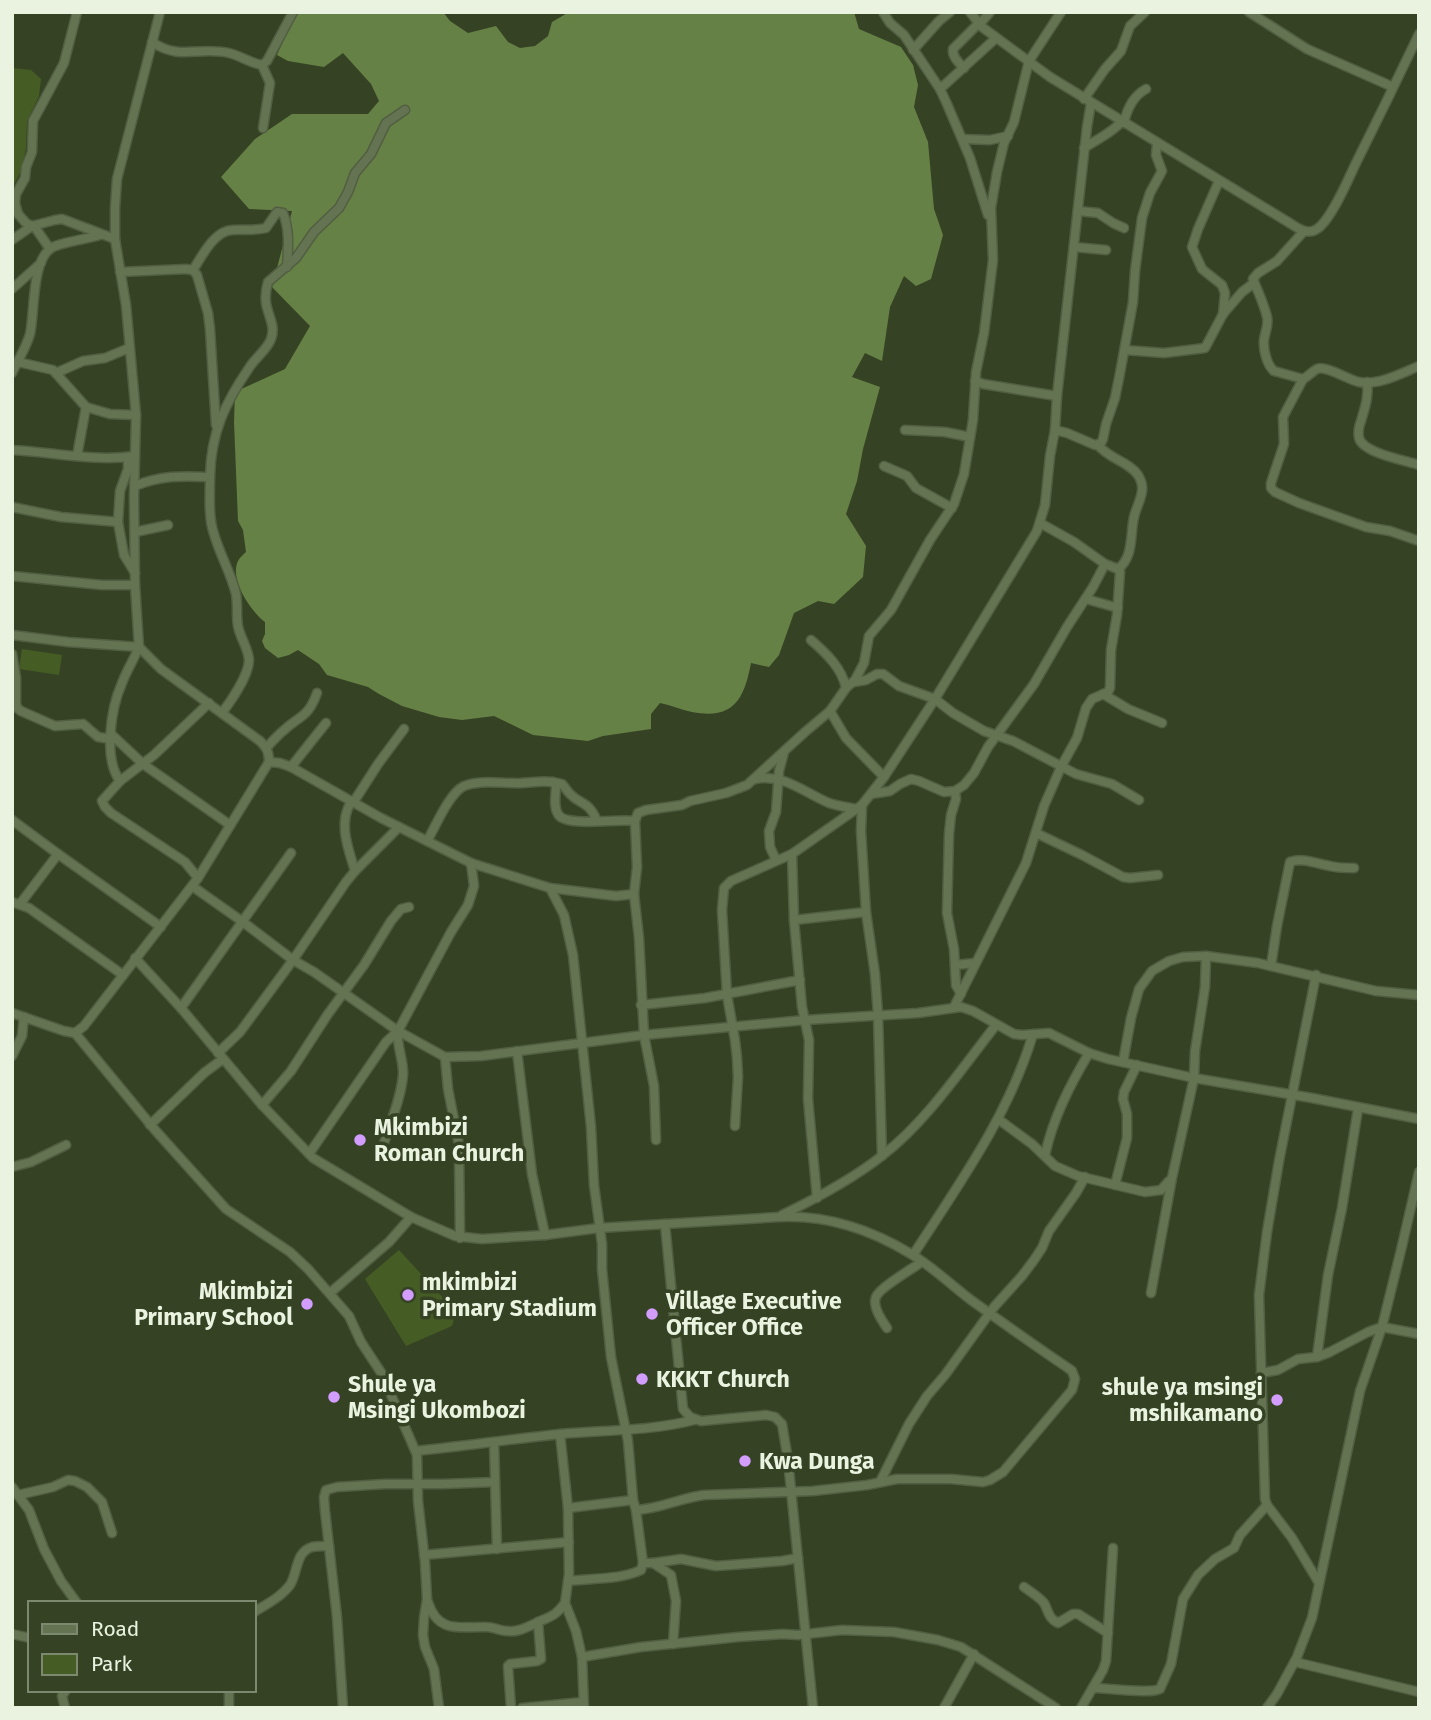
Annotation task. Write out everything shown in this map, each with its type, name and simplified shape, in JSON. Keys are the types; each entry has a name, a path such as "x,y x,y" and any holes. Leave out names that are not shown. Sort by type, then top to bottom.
{"street":[{"path":"50,249 33,226 16,217 15,199 25,178 32,152 33,121 64,63 77,12"},
{"path":"120,781 112,766 111,740 119,691 139,647 132,456 136,415 126,305 115,240 114,208 117,179 160,12"},
{"path":"262,65 267,61 293,12"},
{"path":"883,12 890,23 904,35 940,89 962,139 991,224"},
{"path":"913,50 950,12"},
{"path":"970,12 996,38 1050,77 1157,144 1304,231 1310,232 1316,230 1329,215 1419,34"},
{"path":"964,68 957,61 953,49 990,12"},
{"path":"656,1140 654,1086 643,1035 641,1005 639,938 634,894 637,867 635,821 638,813 646,810 682,805 747,785 830,711 846,688 854,682 864,663 869,636 891,610 930,540 952,508 961,484 975,405 976,372 984,334 993,260 992,195 1002,150 1014,122 1029,61 1060,12"},
{"path":"735,1126 737,1077 727,995 722,910 724,888 730,881 792,854 859,807 871,794 935,699 1037,531 1045,505 1055,430 1088,101 1105,69 1121,51 1130,26 1146,12"},
{"path":"1249,12 1307,49 1394,87"},
{"path":"940,89 996,38"},
{"path":"152,42 173,52 215,51 262,65 270,83 263,128"},
{"path":"1084,148 1115,129 1122,122 1133,101 1146,89"},
{"path":"222,713 246,672 249,657 237,625 237,598 233,582 213,532 210,477 216,432 225,406 250,366 272,338 273,329 266,304 267,286 271,279 287,267 303,250 314,232 339,208 355,173 371,154 386,123 405,110"},
{"path":"962,139 993,140 1008,136"},
{"path":"1098,445 1104,439 1125,350 1133,302 1140,225 1150,193 1162,170 1156,155 1157,144"},
{"path":"1219,180 1192,247 1202,270 1222,285 1225,293 1223,314"},
{"path":"1078,211 1098,213 1124,228"},
{"path":"193,270 221,232 266,228 277,212 283,214 286,219 287,267"},
{"path":"12,240 33,226 62,219 115,240"},
{"path":"1303,379 1274,371 1268,366 1264,343 1268,320 1254,277 1277,261 1304,231"},
{"path":"12,289 41,263 50,249 100,235"},
{"path":"1074,247 1106,250"},
{"path":"12,373 30,334 41,263"},
{"path":"120,272 186,268 197,275 209,321 216,432"},
{"path":"1125,350 1164,353 1205,348 1223,314 1254,282"},
{"path":"57,373 83,361 105,358 129,348"},
{"path":"18,362 57,373 86,407 110,414 136,415"},
{"path":"1419,366 1395,376 1367,382 1359,382 1320,368 1303,379 1283,416 1284,444 1271,488 1283,496 1366,527 1391,531 1419,541"},
{"path":"975,381 1057,396"},
{"path":"1367,382 1367,402 1359,430 1361,442 1373,451 1419,464"},
{"path":"77,456 86,407"},
{"path":"905,430 945,432 970,437"},
{"path":"1055,430 1098,445 1111,457 1132,469 1142,482 1143,488 1133,518 1129,552 1118,569"},
{"path":"12,450 114,458 132,456"},
{"path":"132,456 120,491 118,522 124,555 135,573"},
{"path":"884,466 907,476 916,488 952,508"},
{"path":"135,486 153,478 178,475 210,477"},
{"path":"12,507 61,517 118,522"},
{"path":"954,1007 1026,863 1044,806 1077,738 1086,708 1092,699 1108,692 1110,688 1111,650 1118,608 1120,572 1040,523"},
{"path":"135,532 168,525"},
{"path":"871,794 890,791 914,779 939,790 955,791 964,785 1034,684 1105,564"},
{"path":"12,576 92,584 135,585"},
{"path":"1086,599 1118,608"},
{"path":"12,635 139,647 161,668 254,736 267,747 269,756 269,762 198,878 93,1016 75,1032"},
{"path":"811,640 841,673 846,688"},
{"path":"12,654 17,708 26,715 55,726 83,724 97,736 111,740 230,825"},
{"path":"854,682 883,674 899,686 935,699 970,724 1013,741 1076,774 1112,784 1139,800"},
{"path":"267,747 284,729 305,715 317,693"},
{"path":"1103,694 1128,709 1162,723"},
{"path":"198,878 185,862 105,807 103,799 209,702"},
{"path":"830,711 846,738 884,777"},
{"path":"291,767 326,723"},
{"path":"355,871 344,828 346,811 404,729"},
{"path":"776,860 768,837 776,812 784,752"},
{"path":"269,762 291,767 398,827 471,863 550,888 616,896 634,894"},
{"path":"755,779 779,780 832,804 859,807"},
{"path":"427,842 459,789 466,785 493,781 562,784 593,812 597,821"},
{"path":"553,782 556,785 559,817 570,821 635,821"},
{"path":"955,791 956,799 948,834 947,913 954,949 956,985 961,994"},
{"path":"859,807 866,912 878,1014 882,1156"},
{"path":"12,820 161,927"},
{"path":"150,1125 204,1073 240,1032 355,871 398,827"},
{"path":"1035,833 1123,877 1158,875"},
{"path":"181,1008 291,853"},
{"path":"58,854 16,903 29,908 123,975"},
{"path":"792,854 794,920 802,1007 809,1040 808,1099 817,1198"},
{"path":"1271,966 1290,862 1307,861 1354,868"},
{"path":"309,1154 386,1042 398,1031 468,905 474,886 471,863"},
{"path":"192,886 293,960 398,1031 445,1057 481,1056 643,1035 878,1014 918,1013 954,1007 967,1008 1018,1035 1049,1033 1089,1053 1124,1062 1194,1078 1419,1119"},
{"path":"550,888 561,906 573,956 592,1127 594,1185 611,1357 630,1456 633,1500 643,1563 641,1570 636,1572 568,1581"},
{"path":"262,1105 291,1071 391,921 401,909 409,907"},
{"path":"794,920 866,912"},
{"path":"1151,1293 1194,1078 1206,956"},
{"path":"1124,1062 1139,989 1152,971 1169,961 1183,957 1206,956 1271,966 1376,991 1419,995"},
{"path":"135,958 181,1008 262,1105 309,1154 411,1217 460,1238 545,1235 599,1228 803,1216 841,1223 872,1234 913,1255 1072,1371 1075,1379 1072,1391 1023,1449 996,1478 983,1482 897,1479 846,1488 704,1495 678,1500 656,1509 636,1510"},
{"path":"955,965 975,963"},
{"path":"1316,975 1273,1193 1259,1295 1265,1499 1319,1583"},
{"path":"641,1005 727,995 800,980"},
{"path":"12,1013 64,1031 75,1032 150,1125 226,1209 290,1252 349,1316 361,1342 382,1374 416,1451 416,1484 427,1599 423,1635 434,1669 439,1708"},
{"path":"12,1056 22,1036 24,1017"},
{"path":"779,1217 817,1198 882,1156 911,1130 996,1025"},
{"path":"383,1146 402,1078 398,1031"},
{"path":"913,1255 998,1119 1023,1067 1033,1034"},
{"path":"517,1051 532,1174 545,1235"},
{"path":"1045,1155 1065,1096 1089,1053"},
{"path":"445,1057 459,1145 460,1238"},
{"path":"1115,1185 1127,1138 1124,1091 1138,1065"},
{"path":"1317,1357 1327,1282 1358,1109"},
{"path":"998,1119 1058,1167 1085,1177 1145,1192 1161,1190 1172,1178"},
{"path":"12,1167 31,1162 66,1145"},
{"path":"1267,1708 1295,1662 1312,1618 1360,1391 1382,1327 1419,1171"},
{"path":"880,1482 909,1424 927,1396 1034,1260 1049,1231 1085,1177"},
{"path":"330,1293 388,1242 411,1217"},
{"path":"665,1224 681,1397 683,1409 694,1420"},
{"path":"887,1328 879,1316 874,1301 876,1296 922,1262"},
{"path":"1261,1373 1278,1370 1298,1359 1317,1357 1334,1351 1357,1337 1382,1327 1418,1335"},
{"path":"1357,1337 1376,1345"},
{"path":"416,1451 694,1420 766,1415 775,1417 782,1424 785,1439 813,1708"},
{"path":"523,1708 584,1705 582,1657 565,1603 568,1581 568,1508 560,1434"},
{"path":"494,1442 497,1549"},
{"path":"18,1495 54,1487 68,1480 75,1481 87,1487 102,1502 112,1534"},
{"path":"343,1708 337,1617 324,1497 327,1489 385,1483 495,1482"},
{"path":"12,1487 29,1510 44,1549 76,1601"},
{"path":"568,1508 633,1500"},
{"path":"1093,1689 1160,1689 1171,1664 1184,1595 1200,1572 1234,1548 1240,1535 1267,1505"},
{"path":"424,1555 569,1542"},
{"path":"256,1611 288,1587 302,1554 312,1547 329,1546"},
{"path":"1081,1708 1105,1666 1113,1548"},
{"path":"643,1563 679,1559 716,1566 798,1558"},
{"path":"653,1563 671,1575 676,1601 673,1644"},
{"path":"1024,1587 1043,1603 1054,1621 1058,1623 1078,1614 1108,1633"},
{"path":"427,1599 433,1614 447,1625 457,1628 488,1627 511,1632 551,1617 565,1603"},
{"path":"511,1708 508,1666 541,1659 538,1622"},
{"path":"582,1657 619,1650 738,1637 842,1630 894,1632 952,1643 974,1654 1056,1708"},
{"path":"944,1708 974,1654"},
{"path":"1295,1662 1419,1692"}],"green space":[{"path":"296,12 443,12 450,21 468,33 496,26 508,42 520,48 535,46 548,36 552,22 569,12 854,12 859,29 901,47 913,65 918,85 914,107 928,142 934,209 943,235 931,279 916,286 904,276 890,307 882,361 865,353 852,377 880,387 846,514 866,546 863,577 834,604 818,601 794,613 779,655 769,667 751,663 745,687 735,704 727,710 706,714 660,703 651,714 651,729 603,736 588,741 533,735 494,716 462,720 439,717 402,706 368,687 327,675 319,664 298,650 278,658 265,648 262,641 265,622 248,603 236,577 238,561 246,552 243,530 238,521 235,392 285,369 310,326 272,287 292,211 249,209 221,177 255,139 292,114 368,114 379,101 371,84 343,53 324,67 288,61 277,55"},
{"path":"12,68 31,70 41,79 39,96 27,121 26,148 21,171 12,188"},
{"path":"22,649 62,655 59,675 19,669"},
{"name":"mkimbizi Primary Stadium","path":"399,1250 456,1312 452,1326 406,1346 365,1279"}],"place":[{"name":"Mkimbizi Roman Church","path":"360,1140"},
{"name":"mkimbizi Primary Stadium","path":"408,1295"},
{"name":"Mkimbizi Primary School","path":"307,1304"},
{"name":"Village Executive Officer Office","path":"652,1314"},
{"name":"KKKT Church","path":"642,1379"},
{"name":"Shule ya Msingi Ukombozi","path":"334,1397"},
{"name":"shule ya msingi mshikamano","path":"1277,1400"},
{"name":"Kwa Dunga","path":"745,1461"}]}
